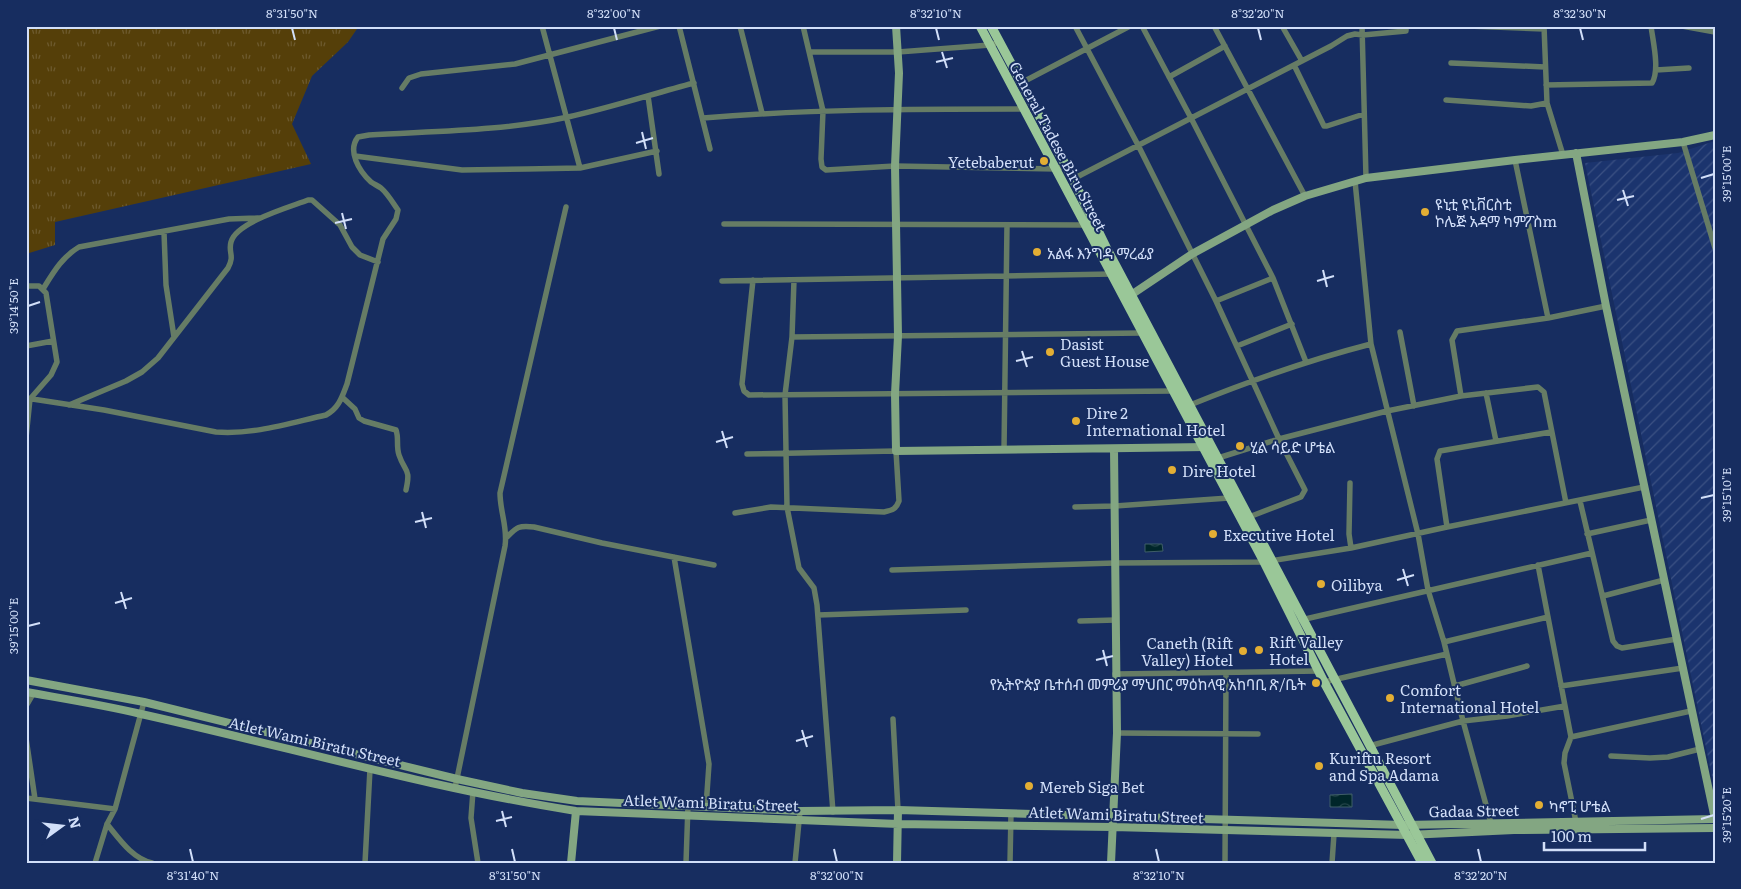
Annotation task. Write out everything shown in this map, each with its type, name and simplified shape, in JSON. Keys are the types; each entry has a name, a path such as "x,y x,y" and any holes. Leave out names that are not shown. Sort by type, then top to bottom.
{"main road":[{"path":"896,26 898,52 896,451 1207,447"},
{"name":"General Tadese Biru Street","path":"980,26 1024,109 1060,167 1073,179 1115,272 1190,405 1229,498 1264,562 1324,682 1422,863"},
{"name":"General Tadese Biru Street","path":"991,26 1021,83 1085,225 1115,272"},
{"path":"1128,297 1192,254 1273,210 1305,196 1355,181 1366,178 1563,154 1683,142 1715,135"},
{"path":"1576,153 1606,306 1715,819"},
{"name":"General Tadese Biru Street","path":"1128,297 1142,333 1172,390 1207,447 1218,458 1274,561 1369,746 1414,825 1432,863"},
{"path":"1111,863 1117,733 1114,449"},
{"name":"Atlet Wami Biratu Street","path":"26,680 144,702 457,779 577,801 688,805 898,824 1113,827 1408,836 1514,830 1715,828"},
{"name":"Atlet Wami Biratu Street","path":"30,693 140,714 370,769 523,803 576,811 687,815 800,815 898,810 1414,825"},
{"path":"898,810 898,863"},
{"path":"570,863 576,811"},
{"name":"Gadaa Street","path":"1414,825 1715,819"}],"street":[{"path":"542,26 580,168"},
{"path":"402,88 409,78 421,74 515,64 660,26"},
{"path":"680,26 710,149"},
{"path":"740,26 762,113"},
{"path":"803,26 823,112 821,159 822,167 826,170 896,166 1060,167"},
{"path":"1074,26 1138,145 1216,301 1279,439 1305,490 1301,497 1249,516"},
{"path":"1021,83 1130,26"},
{"path":"1142,26 1273,278 1306,362"},
{"path":"1214,26 1305,196"},
{"path":"1282,26 1302,61"},
{"path":"1362,26 1366,178"},
{"path":"1073,179 1347,36 1406,30 1406,26"},
{"path":"1468,26 1544,27 1547,103 1563,154"},
{"path":"1546,84 1652,83 1656,70 1651,26"},
{"path":"1684,26 1715,32"},
{"path":"810,52 898,52 990,45 999,42"},
{"path":"1169,77 1225,46"},
{"path":"1450,63 1545,68"},
{"path":"1294,65 1324,126 1364,114"},
{"path":"1656,70 1689,68"},
{"path":"28,398 234,434 326,415 335,411 347,384 383,239 396,219 398,210 382,188 371,182 361,171 352,150 354,142 358,137 370,134 461,131 532,123 567,117 694,83"},
{"path":"648,96 659,174"},
{"path":"1446,100 1524,105 1547,103"},
{"path":"702,118 762,113 897,109 1024,109"},
{"path":"1683,142 1715,248"},
{"path":"355,156 462,170 580,168 657,151"},
{"path":"1515,160 1548,318"},
{"path":"1355,181 1371,344 1418,534 1428,590 1444,642 1491,823"},
{"path":"69,405 126,381 142,372 158,358 228,268 233,256 231,242 234,235 260,218 312,200 340,225 360,256 378,262"},
{"path":"455,788 507,537 501,512 500,493 566,207"},
{"path":"43,289 60,262 79,247 229,220 260,218"},
{"path":"724,224 1085,225"},
{"path":"1004,450 1007,225"},
{"path":"164,232 166,285 174,337"},
{"path":"722,281 1006,276 1115,272"},
{"path":"1216,301 1273,278"},
{"path":"753,280 742,384 744,391 749,395 1172,390"},
{"path":"794,280 792,337 785,395 787,507 796,560 799,568 814,588 818,615 833,812"},
{"path":"26,286 38,286 46,293 57,362 52,375 28,398 26,438"},
{"path":"1460,396 1452,340 1457,331 1548,318 1606,306"},
{"path":"1237,346 1292,324"},
{"path":"1400,332 1414,406"},
{"path":"792,337 1142,333"},
{"path":"26,346 53,341"},
{"path":"1190,405 1252,380 1306,362 1371,344"},
{"path":"1218,458 1279,439 1387,411 1460,396 1538,387 1544,392 1566,504"},
{"path":"1486,393 1496,441"},
{"path":"342,397 355,409 359,418 396,430 398,434 399,455 408,470 406,490"},
{"path":"1447,527 1437,456 1440,451 1551,432"},
{"path":"734,513 771,507 884,512 893,510 897,507 899,501 896,451 747,454"},
{"path":"1350,483 1349,525 1351,548"},
{"path":"892,570 1274,561 1351,548 1644,487"},
{"path":"1075,507 1229,498"},
{"path":"1580,501 1613,641 1622,648 1677,639"},
{"path":"1587,534 1651,520"},
{"path":"507,537 516,528 526,526 714,565"},
{"path":"1294,621 1592,553"},
{"path":"674,557 710,764 706,807"},
{"path":"1538,565 1571,737 1565,753 1564,763 1576,822"},
{"path":"1603,596 1664,580"},
{"path":"818,615 966,610"},
{"path":"1444,642 1548,617"},
{"path":"1080,621 1116,620"},
{"path":"1324,682 1447,654"},
{"path":"1455,686 1527,666"},
{"path":"1561,686 1683,668"},
{"path":"1115,674 1319,671"},
{"path":"1225,863 1226,673"},
{"path":"26,706 30,693"},
{"path":"95,863 107,824 115,809 144,702"},
{"path":"1369,746 1463,721 1565,706"},
{"path":"1571,737 1691,711"},
{"path":"893,719 898,810"},
{"path":"1117,733 1258,734"},
{"path":"26,738 35,799"},
{"path":"1611,756 1668,757 1700,749"},
{"path":"365,863 370,769"},
{"path":"473,792 471,818 478,863"},
{"path":"26,798 115,809"},
{"path":"686,863 688,805"},
{"path":"1010,863 1011,814"},
{"path":"795,863 800,815"},
{"path":"107,824 128,849 141,860 152,863"},
{"path":"1332,863 1334,834"}],"shaded area":[{"path":"1715,141 1715,791 1585,163 1678,153"}],"green space":[{"path":"26,26 359,26 348,42 312,76 292,124 311,164 55,222 55,245 26,254"}],"water":[{"path":"1145,544 1162,544 1163,551 1145,552"},
{"path":"1352,794 1352,807 1330,807 1330,795"}],"waterway":[{"path":"1711,863 1715,862"}],"place":[{"name":"Yetebaberut","path":"1044,161"},
{"name":"ዩኒቲ ዩኒቨርስቲ ኮሌጅ አዳማ ካምፖስm","path":"1425,212"},
{"name":"አልፋ እንግዳ ማረፊያ","path":"1037,252"},
{"name":"Dasist Guest House","path":"1050,352"},
{"name":"Dire 2 International Hotel","path":"1076,421"},
{"name":"ሂል ሳይድ ሆቴል","path":"1240,446"},
{"name":"Dire Hotel","path":"1172,470"},
{"name":"Executive Hotel","path":"1213,534"},
{"name":"Oilibya","path":"1321,584"},
{"name":"Rift Valley Hotel","path":"1259,650"},
{"name":"Caneth (Rift Valley) Hotel","path":"1243,651"},
{"name":"የኢትዮጵያ ቤተሰብ መምሪያ ማህበር ማዕከላዊ አከባቢ ጽ/ቤት","path":"1316,683"},
{"name":"Comfort International Hotel","path":"1390,698"},
{"name":"Kuriftu Resort and Spa Adama","path":"1319,766"},
{"name":"Mereb Siga Bet","path":"1029,786"},
{"name":"ካኖፒ ሆቴል","path":"1539,805"}]}
